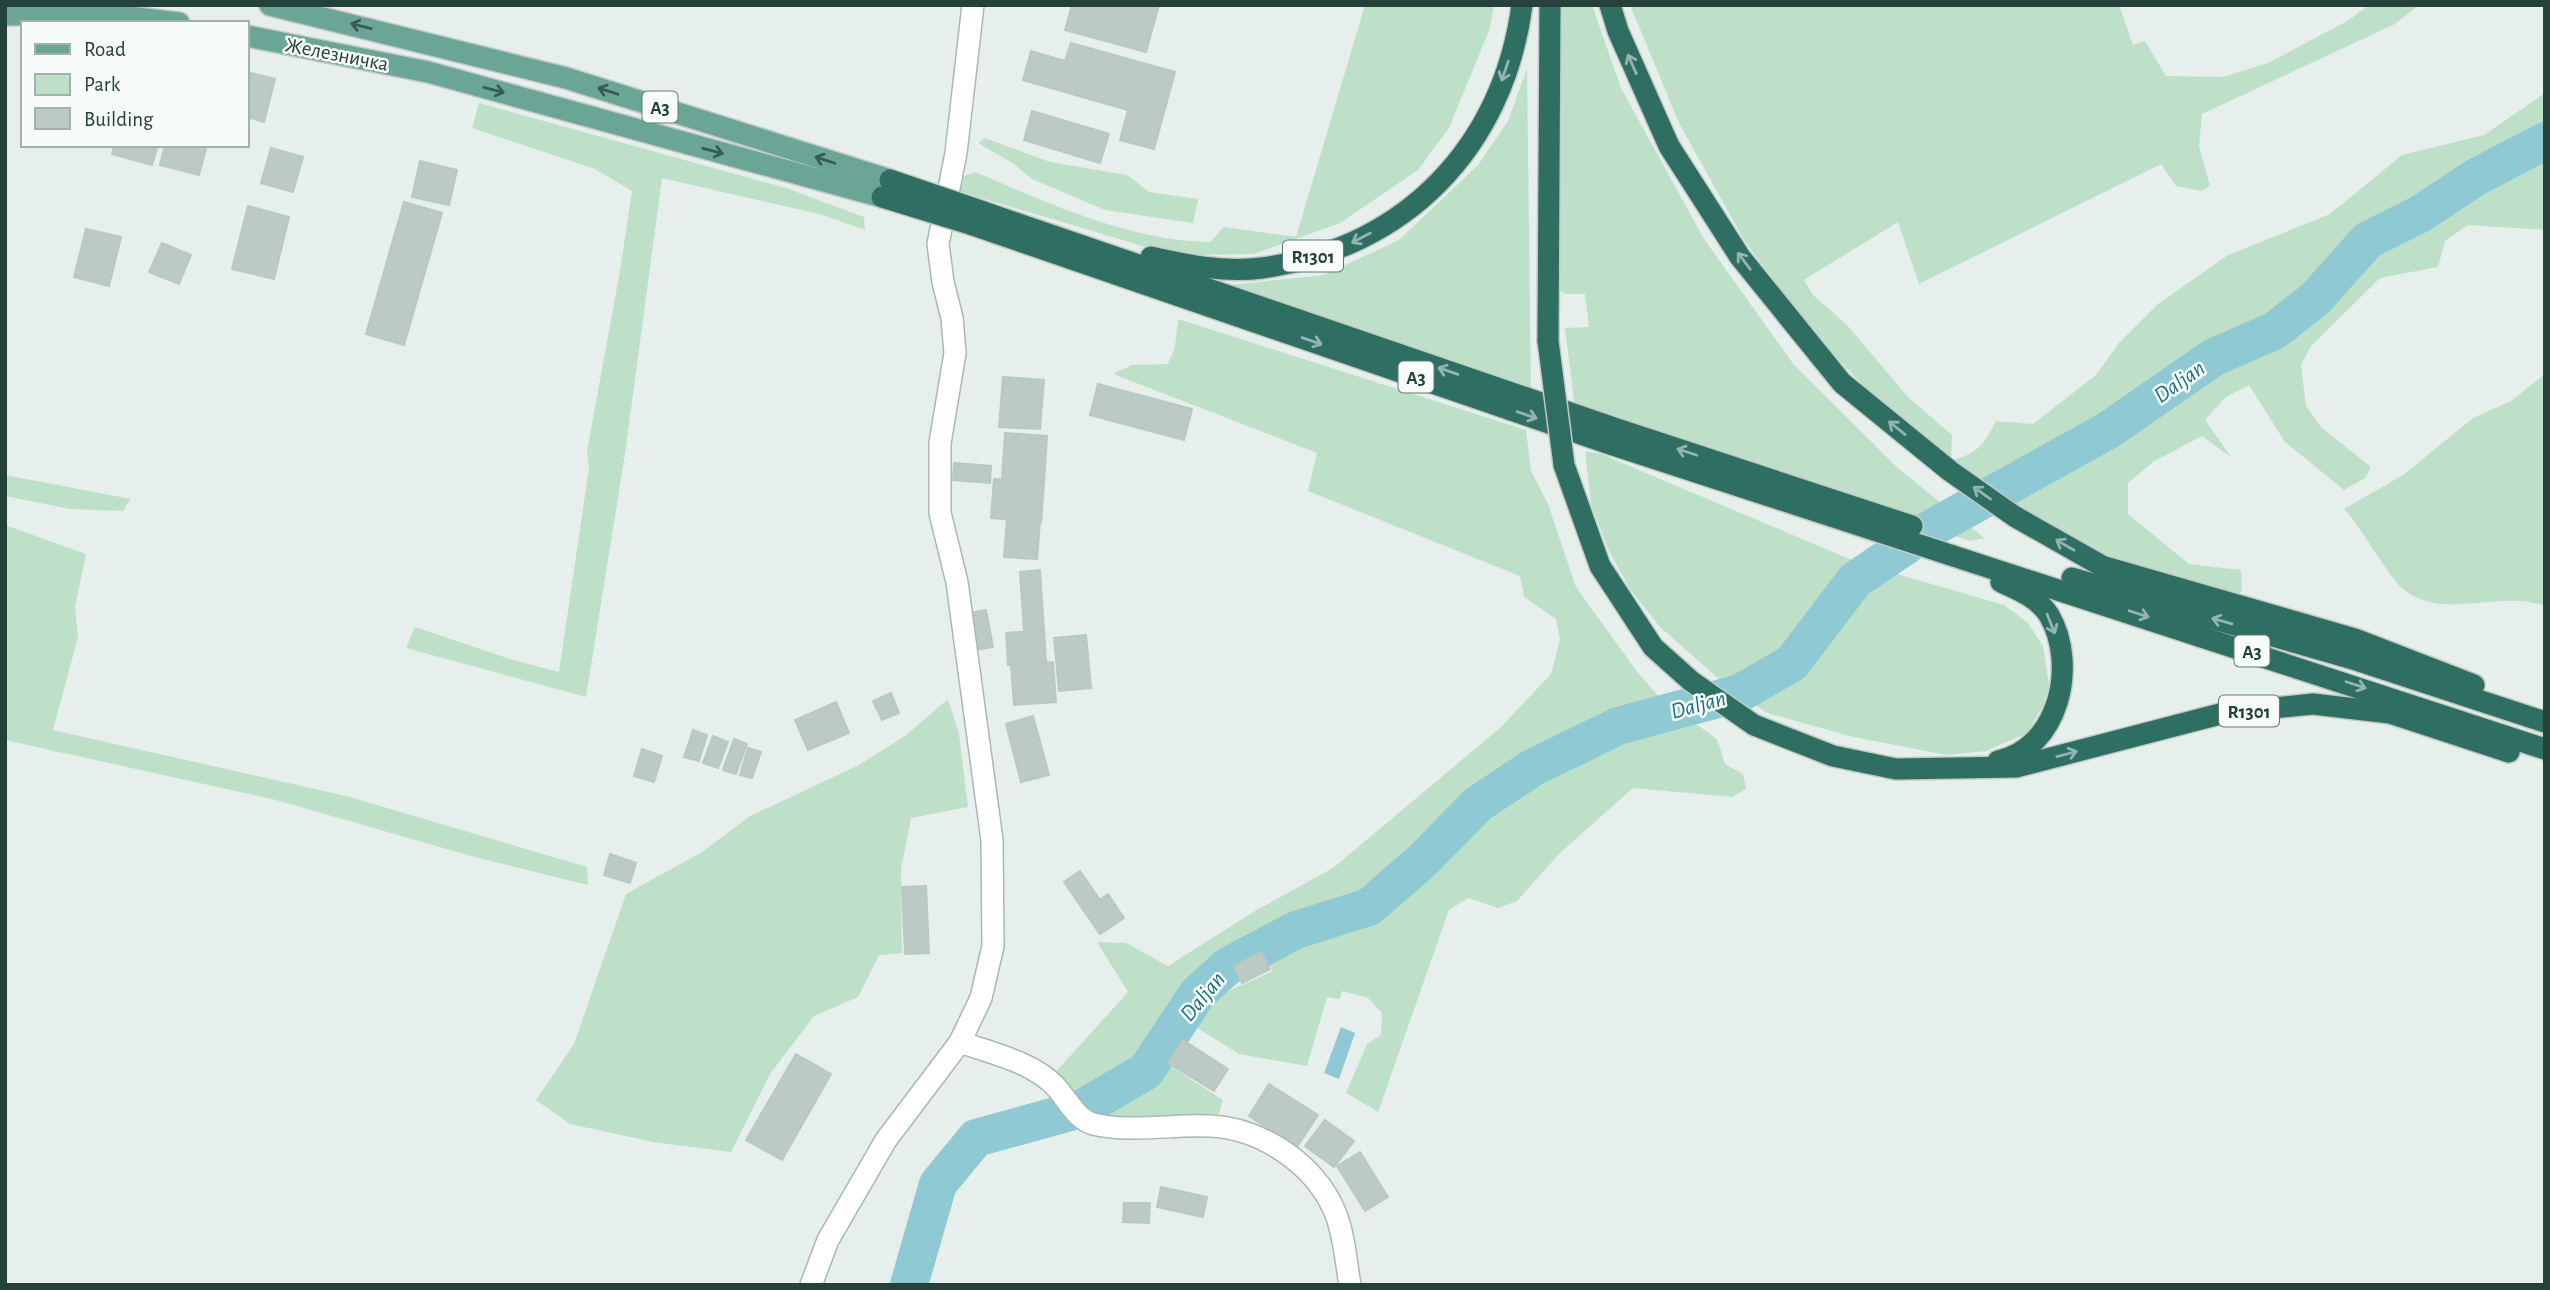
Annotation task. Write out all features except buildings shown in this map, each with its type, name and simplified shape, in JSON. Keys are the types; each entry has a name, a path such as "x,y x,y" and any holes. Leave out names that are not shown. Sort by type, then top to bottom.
{"highway":[{"name":"R1301","path":"974,212 1135,254 1198,267 1261,268 1340,249 1405,212 1443,179 1483,127 1490,116 1518,34 1522,5"},
{"name":"R1301","path":"1535,5 1547,183"},
{"name":"R1301","path":"1550,5 1548,341 1564,465 1600,566 1653,647 1691,681 1754,724 1833,756 1896,769 2016,767 2224,713 2313,704 2389,713 2545,763"},
{"path":"1609,5 1669,146 1740,257 1842,383 1950,471 2014,516 2102,566 2355,639 2545,711"},
{"name":"A3","path":"886,189 974,212 1863,524"},
{"name":"A3","path":"974,212 1610,443 1957,553 2545,749"},
{"name":"R1301","path":"1951,770 2014,757 2044,732 2062,689 2062,654 2048,615 2026,592 1957,553"},
{"name":"A3","path":"1957,553 2073,578 2356,660 2545,722"}],"main road":[{"name":"Железничка","path":"270,5 566,78 886,189"},
{"path":"5,15 94,13 162,21"},
{"name":"Железничка","path":"248,36 428,72 886,189"}],"street":[{"path":"811,1285 828,1240 886,1140 960,1042 981,998 993,946 992,840 957,582 940,513 940,443 955,353 952,318 943,282 938,244 956,153 973,5"},
{"path":"960,1042 1030,1069 1055,1086 1076,1113 1090,1123 1234,1128 1264,1140 1298,1162 1319,1184 1335,1213 1350,1285"}],"green space":[{"path":"1365,5 1494,5 1490,28 1449,128 1418,170 1340,223 1254,254 1189,255 1149,248 958,191 964,176 975,172 1090,218 1149,235 1210,242 1224,227 1296,237"},
{"path":"1560,5 1592,5 1621,88 1704,239 1794,365 1899,469 1984,538 1970,541 1575,408 1565,328 1589,327 1585,294 1565,294 1560,290"},
{"path":"1630,5 2119,5 2133,45 2145,41 2166,76 2223,77 2268,63 2349,20 2369,5 2419,5 2395,24 2202,114 2199,146 2210,186 2202,191 2176,186 2161,164 1919,284 1898,222 1804,280 1813,295 1847,325 1908,397 1952,435 1951,459 1884,407 1812,332 1744,240 1679,123"},
{"path":"1527,69 1531,394 1222,286 1324,275 1399,240 1478,165 1508,121"},
{"path":"2545,93 2545,230 2468,225 2445,241 2438,267 2380,278 2311,346 2301,365 2306,406 2321,427 2371,467 2365,478 2344,490 2285,442 2249,385 2226,397 2205,420 2232,458 2202,436 2153,462 2128,483 2128,514 2189,564 2241,570 2242,591 2231,599 2161,579 2088,551 2020,512 1952,460 1979,447 1996,421 2033,424 2096,375 2119,343 2158,304 2228,255 2330,214 2402,155 2484,135"},
{"path":"479,103 786,188 864,217 865,230 823,215 662,178 625,454 586,697 406,648 415,627 513,660 559,672 589,468 587,451 632,191 595,169 472,128"},
{"path":"985,138 1050,162 1127,175 1149,192 1198,199 1193,223 1105,210 1032,179 1014,164 978,143"},
{"path":"1178,319 1526,430 1531,471 1548,504 1576,587 1638,673 1661,699 1717,739 1725,764 1743,774 1746,789 1732,797 1633,788 1560,853 1517,901 1498,908 1468,898 1449,910 1378,1112 1346,1093 1367,1044 1381,1035 1382,1013 1368,998 1342,991 1340,999 1327,997 1307,1066 1239,1054 1194,1026 1186,1027 1164,1062 1223,1100 1219,1114 1104,1120 1088,1115 1053,1075 1128,992 1097,942 1126,943 1168,966 1255,911 1333,868 1500,728 1551,674 1560,640 1556,619 1524,597 1520,576 1308,491 1317,453 1113,374 1132,365 1168,364 1175,347","holes":["1258,941 1273,971 1215,997 1203,978 1229,957"]},
{"path":"2545,374 2545,606 2508,601 2449,604 2413,596 2398,584 2344,509 2403,475 2473,418 2511,401"},
{"path":"1585,451 1601,454 1859,563 2004,605 2028,623 2043,646 2049,685 2043,706 2027,733 1986,751 1947,755 1853,737 1767,713 1718,678 1660,627 1630,589 1609,551 1591,504"},
{"path":"5,475 131,499 123,511 70,509 5,496"},
{"path":"5,525 86,554 75,607 78,637 53,730 350,797 587,867 588,885 471,856 276,800 5,740"},
{"path":"948,699 959,734 968,807 911,818 901,869 902,953 879,955 858,997 814,1016 770,1074 731,1152 653,1142 570,1124 536,1100 574,1044 626,894 702,852 750,816 859,765 905,736"}],"water":[{"path":"1341,1027 1355,1033 1339,1079 1324,1073"}],"waterway":[{"name":"Daljan","path":"909,1285 938,1184 976,1138 1081,1109 1146,1071 1198,993 1228,966 1296,930 1369,907 1423,860 1478,804 1532,768 1618,726 1740,693 1792,663 1855,580 1932,528 2107,431 2214,357 2274,331 2315,299 2368,240 2420,214 2476,177 2545,141"}]}
